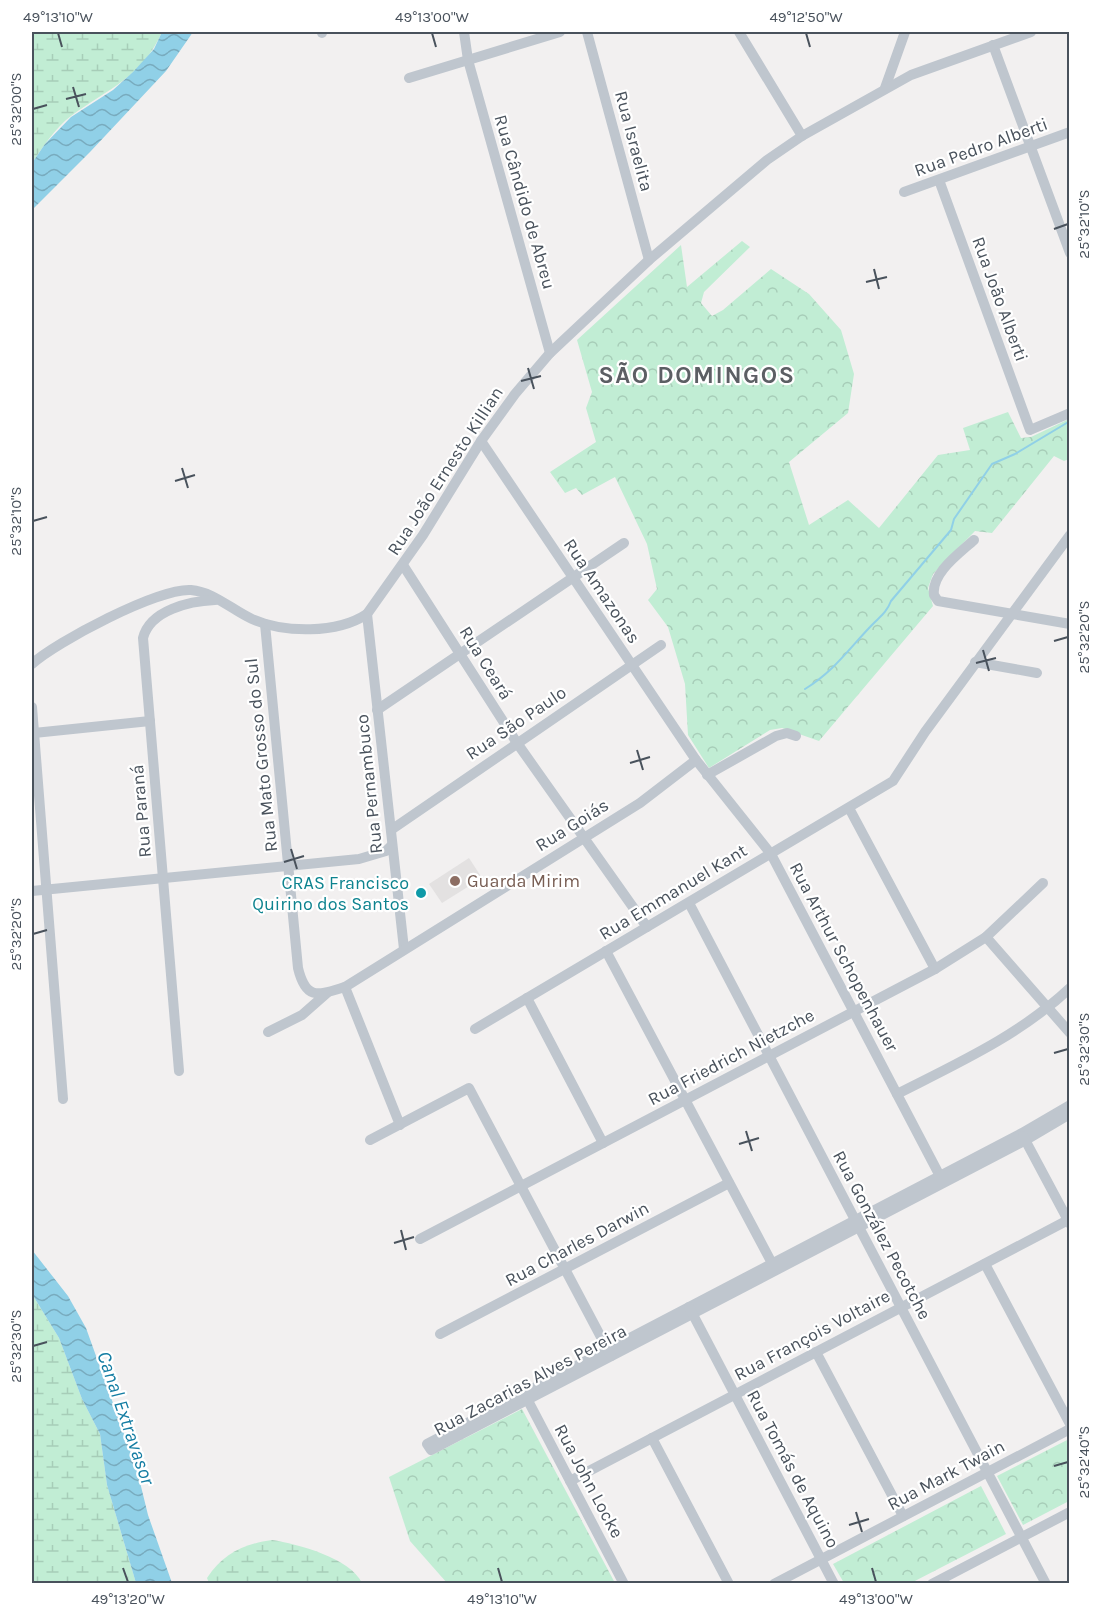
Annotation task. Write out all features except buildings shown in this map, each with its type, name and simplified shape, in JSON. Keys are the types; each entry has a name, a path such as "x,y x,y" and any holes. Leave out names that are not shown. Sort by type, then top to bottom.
{"street":[{"name":"Rua Cândido de Abreu","path":"464,32 468,60 550,353"},
{"path":"410,78 560,32"},
{"name":"Rua Israelita","path":"587,32 649,260"},
{"path":"739,32 802,135"},
{"path":"885,88 905,32"},
{"name":"Rua João Ernesto Killian","path":"367,614 403,565 481,441 515,394 550,353 649,260 767,160 802,135 885,88 931,67 1031,32"},
{"path":"993,45 1070,253"},
{"name":"Rua Pedro Alberti","path":"904,192 1070,132"},
{"name":"Rua João Alberti","path":"939,180 1030,430 1070,413"},
{"name":"Rua Amazonas","path":"481,441 696,760"},
{"path":"1037,673 975,662 1070,535"},
{"path":"974,540 949,564 936,582 934,595 939,601 1070,624"},
{"path":"377,710 624,543"},
{"name":"Rua Ceará","path":"403,565 517,743 647,927"},
{"path":"32,664 46,653 148,599 183,590 204,593 265,624 296,628 327,627 349,624 367,614"},
{"name":"Rua Paraná","path":"179,1071 150,722 145,632 155,619 178,607 203,600 218,599"},
{"name":"Rua Pernambuco","path":"367,614 404,949"},
{"name":"Rua Mato Grosso do Sul","path":"265,624 298,968 305,989"},
{"name":"Rua São Paulo","path":"391,830 661,645"},
{"name":"Rua Emmanuel Kant","path":"475,1029 889,784 975,662"},
{"path":"32,707 63,1099"},
{"path":"34,733 150,722"},
{"path":"707,774 776,735 787,733 796,736"},
{"name":"Rua Arthur Schopenhauer","path":"696,760 771,854 942,1179"},
{"name":"Rua Goiás","path":"305,989 311,993 345,987 640,803 696,760"},
{"path":"849,808 935,969"},
{"path":"32,891 369,857 386,851 392,845"},
{"name":"Rua Friedrich Nietzche","path":"420,1239 935,969 986,937 1043,883"},
{"name":"Rua González Pecotche","path":"688,903 1046,1584"},
{"path":"986,937 1070,1033"},
{"path":"606,951 774,1267"},
{"path":"345,987 400,1125"},
{"path":"897,1094 1004,1038 1048,1007 1070,988"},
{"path":"268,1032 302,1015 327,992"},
{"path":"527,998 603,1143"},
{"path":"370,1140 469,1088 609,1353"},
{"name":"Rua Zacarias Alves Pereira","path":"1024,1137 1070,1106"},
{"name":"Rua Zacarias Alves Pereira","path":"526,1396 431,1450 427,1444 526,1396 1070,1114"},
{"path":"1024,1137 1069,1221"},
{"name":"Rua Charles Darwin","path":"440,1334 729,1182"},
{"name":"Rua François Voltaire","path":"570,1481 1069,1221"},
{"path":"985,1264 1070,1424"},
{"name":"Rua Tomás de Aquino","path":"691,1310 834,1584"},
{"path":"816,1352 903,1516"},
{"name":"Rua John Locke","path":"526,1396 624,1584"},
{"name":"Rua Mark Twain","path":"774,1584 1070,1430"},
{"path":"652,1438 729,1584"},
{"path":"932,1584 1070,1512"}],"shaded area":[{"name":"Guarda Mirim","path":"469,858 482,878 442,903 429,884"}],"green space":[{"path":"32,32 162,32 145,60 123,81 65,121 32,163"},
{"path":"742,241 750,247 704,292 701,303 712,316 723,310 771,269 809,294 841,330 854,374 848,413 789,462 809,525 848,500 879,528 938,455 970,450 963,428 1008,412 1021,438 1031,437 1069,419 1069,459 1064,461 1054,456 992,533 975,531 933,574 928,588 933,606 819,741 782,728 770,730 709,768 688,735 685,684 668,627 648,600 657,589 647,544 615,477 582,495 576,488 565,493 550,472 596,442 586,408 592,392 577,340 681,245 687,287"},
{"path":"32,1294 59,1338 82,1399 100,1434 107,1485 136,1583 32,1583"},
{"path":"522,1409 615,1583 447,1583 410,1541 389,1477"},
{"path":"1069,1439 1069,1501 1023,1525 997,1476"},
{"path":"981,1486 1006,1534 911,1583 844,1583 833,1564"},
{"path":"272,1540 309,1549 335,1559 356,1574 362,1583 209,1583 207,1578 227,1556 243,1547"}],"water":[{"path":"162,32 193,32 166,71 32,210 32,163 45,144 71,117 113,90 133,72 154,49"},
{"path":"32,1250 68,1296 86,1328 137,1470 148,1515 172,1583 136,1583 107,1485 100,1434 82,1399 59,1338 32,1294"}],"waterway":[{"path":"805,689 832,668 885,612 891,601 951,530 954,519 992,464 1015,454 1070,421"}],"place":[{"name":"Guarda Mirim","path":"455,881"},
{"name":"CRAS Francisco Quirino dos Santos","path":"421,893"}],"district":[{"name":"SÃO DOMINGOS","path":"697,375"}],"water label":[{"name":"Canal Extravasor","path":"126,1418"}]}
